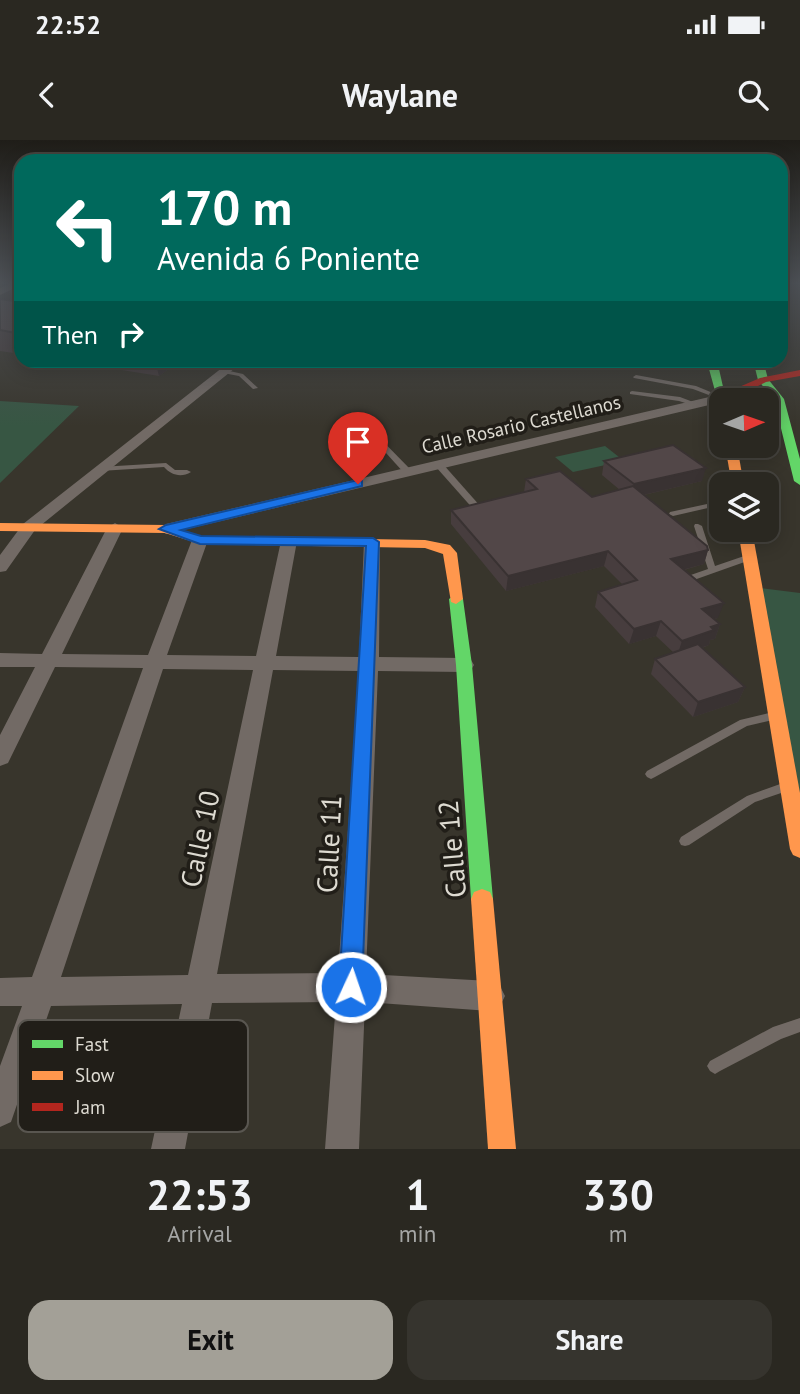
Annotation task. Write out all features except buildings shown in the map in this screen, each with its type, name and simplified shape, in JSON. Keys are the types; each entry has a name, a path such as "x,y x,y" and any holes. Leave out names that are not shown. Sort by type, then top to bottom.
{"street":[{"path":"0,567 29,527 230,368"},
{"path":"714,368 719,388"},
{"path":"760,368 763,380 779,399 795,441 800,481"},
{"path":"746,388 763,380 800,373"},
{"name":"Calle Rosario Castellanos","path":"166,529 709,402"},
{"path":"0,527 166,529 200,540 373,542"},
{"path":"0,757 115,528"},
{"path":"31,1020 200,540"},
{"name":"Calle 10","path":"194,1020 289,541"},
{"name":"Calle 12","path":"373,542 425,544 444,548 453,560 464,665 502,1149"},
{"name":"Calle 11","path":"342,1149 369,662 373,542"},
{"path":"747,542 800,849"},
{"path":"0,660 464,665"},
{"path":"0,992 351,987 490,996"},
{"path":"0,1111 18,1059"}],"lane":[{"path":"225,372 241,375 254,388"},
{"path":"636,377 694,387 709,393"},
{"path":"632,393 680,399 698,405"},
{"path":"360,421 408,472"},
{"path":"100,469 166,465 173,472 187,472"},
{"path":"439,465 478,509"},
{"path":"673,514 709,506"},
{"path":"698,526 712,569"},
{"path":"688,579 750,557"},
{"path":"651,774 744,723 777,715"},
{"path":"685,841 751,799 789,786"},
{"path":"715,1066 778,1032 800,1025"}],"green space":[{"path":"0,401 79,406 0,483"},
{"path":"605,446 624,461 573,472 555,457"},
{"path":"761,588 800,593 800,800"}],"traffic: fast":[{"path":"714,368 719,388"},
{"path":"760,368 763,380 779,399 800,481"},
{"path":"456,599 464,665 482,899"}],"traffic: slow":[{"path":"733,458 736,472"},
{"path":"0,527 166,529 200,540 425,544 445,548 450,553 456,599"},
{"path":"747,542 800,849"},
{"path":"482,899 502,1149"}],"traffic: jam":[{"path":"763,380 800,373"},
{"path":"745,388 763,380"}],"route":[{"path":"351,987 373,542 200,540 166,529 358,484"}]}
